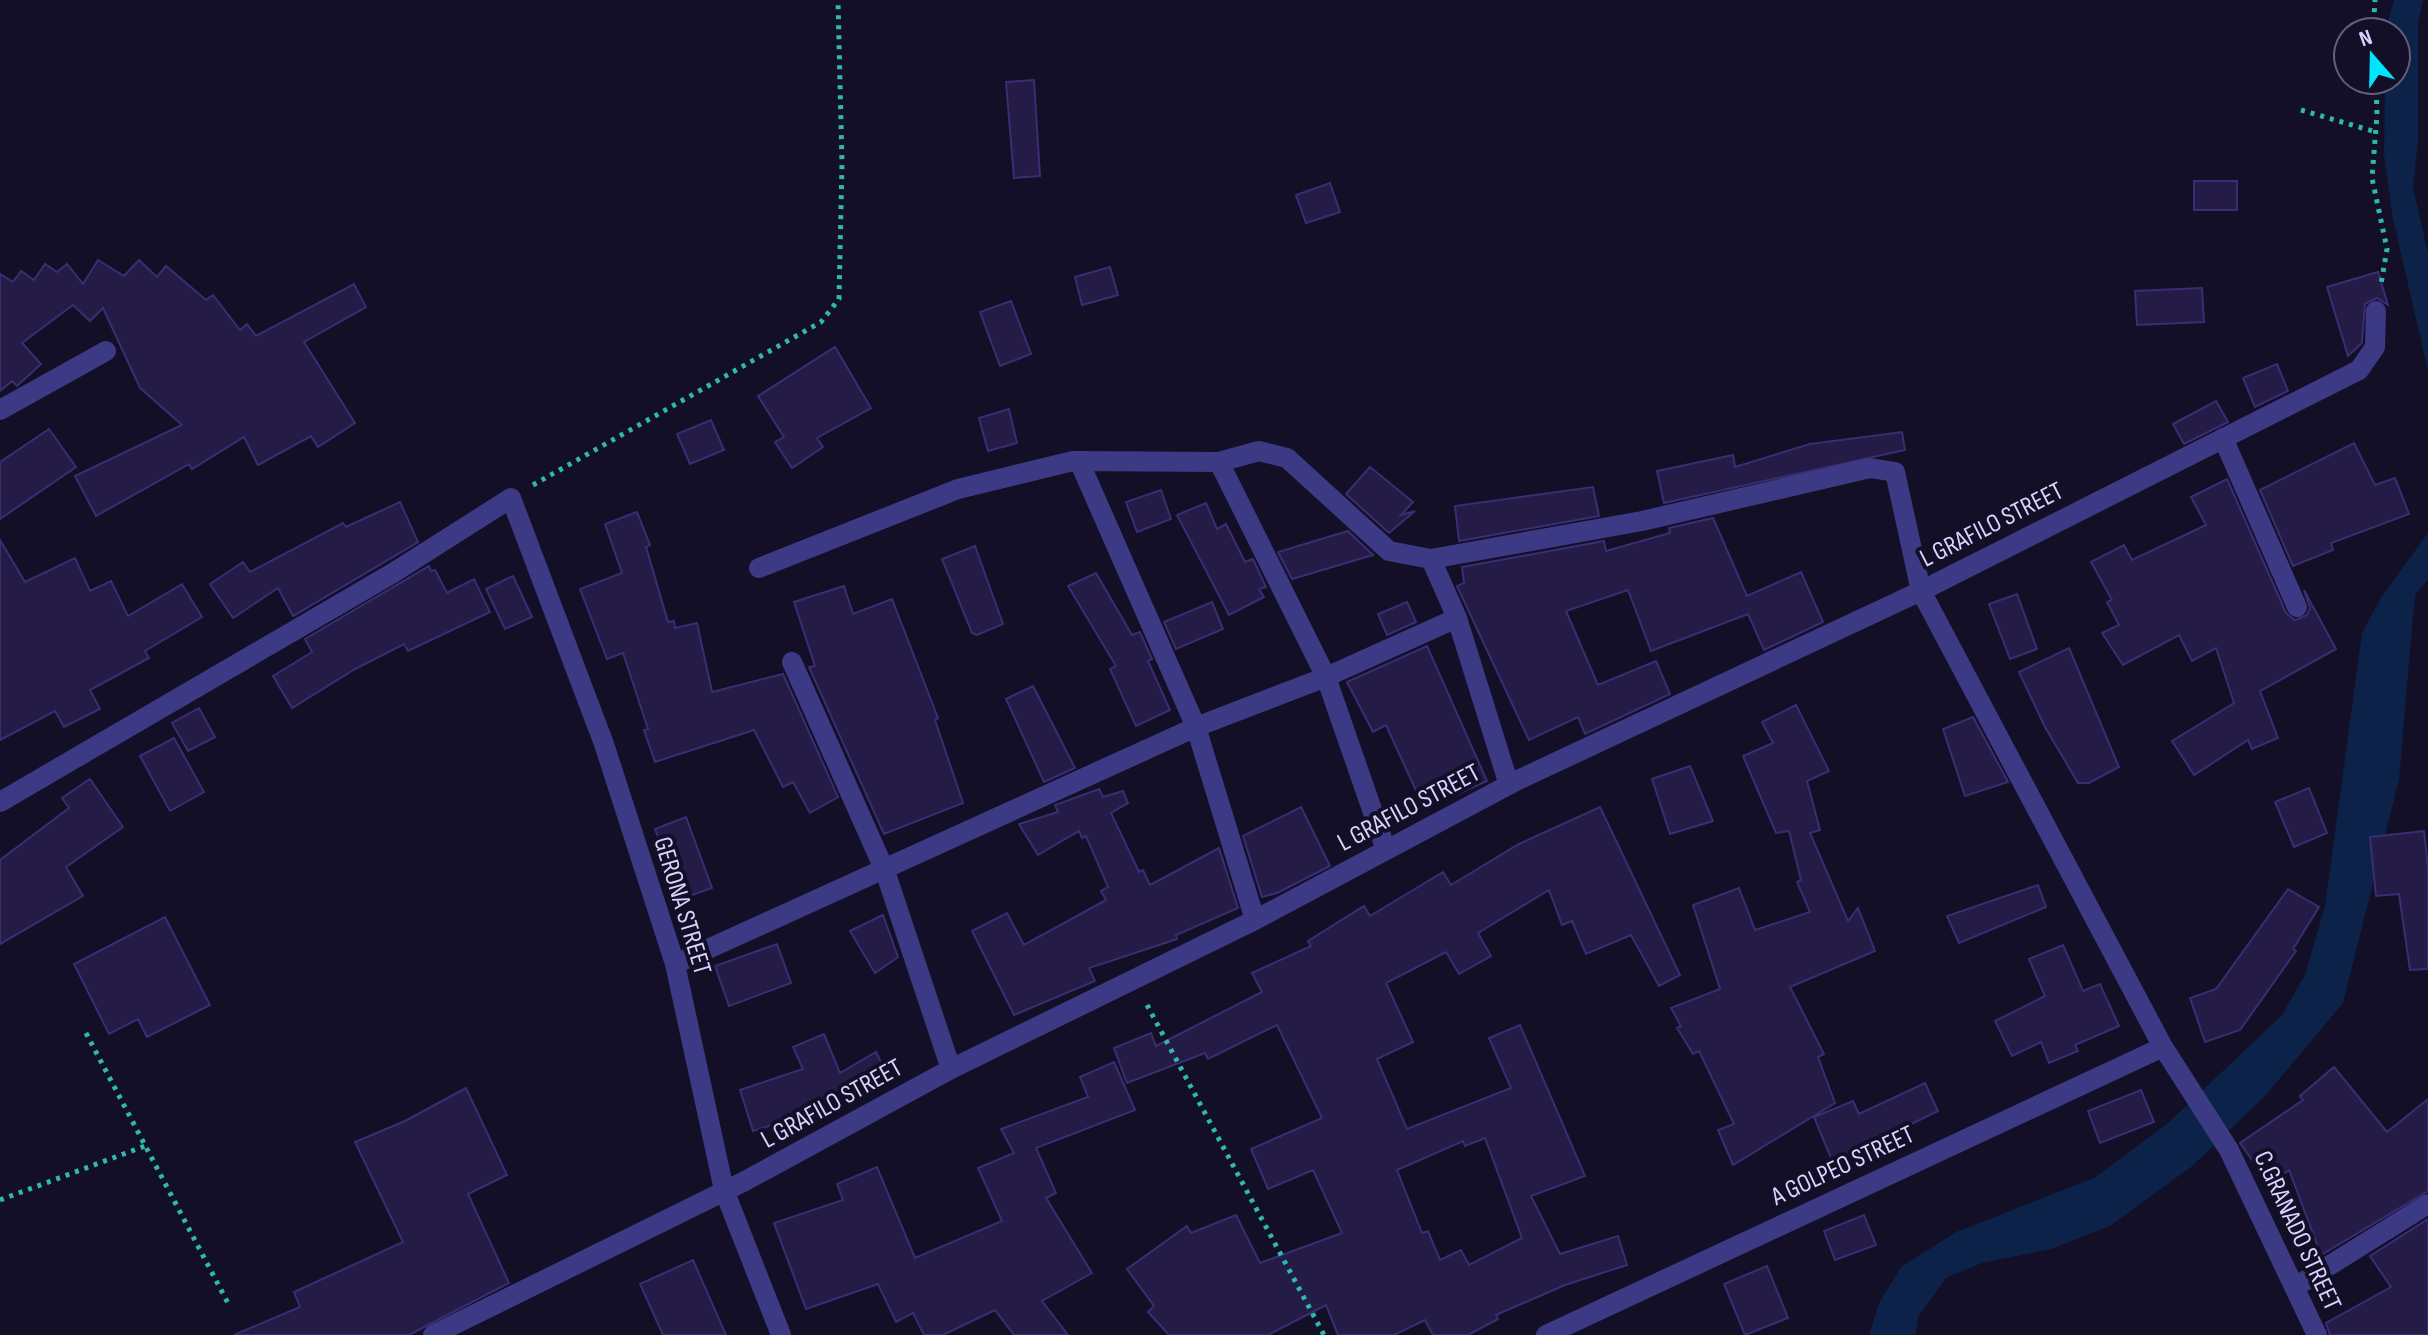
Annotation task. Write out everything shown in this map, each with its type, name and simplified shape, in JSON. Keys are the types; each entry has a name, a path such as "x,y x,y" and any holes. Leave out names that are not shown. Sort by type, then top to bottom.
{"street":[{"name":"L GRAFILO STREET","path":"433,1335 724,1190 951,1069 1255,920 1509,785 1921,591 2359,370 2375,347 2376,311"},
{"path":"0,410 106,351"},
{"path":"2223,438 2297,607"},
{"path":"759,568 958,489 1079,461 1219,462 1259,451 1287,458 1389,551 1431,559 1457,618 1509,785"},
{"path":"1079,461 1196,727 1255,920"},
{"path":"1219,462 1326,677 1386,850"},
{"name":"C.GRANADO STREET","path":"1431,559 1642,521 1870,468 1895,472 1921,591 2163,1047 2229,1150 2317,1335"},
{"path":"0,802 393,573 511,498"},
{"name":"GERONA STREET","path":"511,498 604,744 675,964 724,1190 781,1335"},
{"path":"675,964 1196,727 1326,677 1457,618"},
{"path":"792,662 885,871 951,1069"},
{"name":"A GOLPEO STREET","path":"1546,1335 2163,1047"},
{"path":"2295,1287 2428,1204"}],"path":[{"path":"511,498 821,322 839,299 842,164 838,0"},
{"path":"2376,96 2372,178 2387,249 2376,311"},
{"path":"2301,110 2376,132"},
{"path":"1133,980 1324,1335"},
{"path":"86,1033 230,1307"},
{"path":"0,1200 145,1146"}],"water":[{"path":"2394,0 2423,0 2418,23 2418,142 2413,187 2428,253 2428,371 2393,219 2384,155 2385,96 2412,96 2412,16 2390,16"},
{"path":"2428,533 2428,580 2416,593 2399,780 2343,1003 2265,1096 2191,1167 2110,1226 2051,1249 1982,1263 1946,1278 1918,1317 1916,1335 1869,1335 1879,1303 1901,1267 1956,1232 2094,1178 2168,1123 2282,1015 2305,975 2325,906 2362,633 2382,596"}],"building":[{"path":"1034,80 1040,176 1014,178 1006,82"},
{"path":"2194,181 2237,181 2237,210 2194,210"},
{"path":"1330,183 1340,212 1306,223 1296,195"},
{"path":"98,260 124,276 139,260 157,277 166,266 206,300 213,295 240,330 247,324 256,336 354,284 366,307 304,342 355,423 318,447 311,436 258,465 244,437 192,469 189,464 96,516 75,476 182,425 140,388 103,308 90,321 73,305 22,343 41,364 17,386 12,381 0,391 0,274 13,282 21,271 34,280 45,264 57,272 67,264 83,284"},
{"path":"1110,267 1118,295 1082,305 1075,277"},
{"path":"2378,272 2388,305 2377,298 2365,304 2362,343 2348,356 2327,287"},
{"path":"2202,288 2204,322 2137,325 2135,291"},
{"path":"1011,301 1031,354 1000,366 980,312"},
{"path":"835,347 871,408 817,438 823,447 792,468 775,442 784,437 758,396"},
{"path":"2277,364 2288,391 2255,407 2243,378"},
{"path":"2216,401 2228,422 2184,444 2173,424"},
{"path":"1009,409 1017,443 988,451 979,418"},
{"path":"711,420 724,450 690,464 677,434"},
{"path":"49,429 76,467 0,519 0,462"},
{"path":"1902,432 1905,450 1664,503 1657,471 1733,455 1735,467 1810,444"},
{"path":"2354,443 2375,485 2395,478 2409,514 2331,543 2333,550 2293,566 2260,490"},
{"path":"1370,467 1413,502 1401,515 1415,511 1389,533 1346,494"},
{"path":"2227,479 2286,613 2295,620 2307,615 2310,608 2304,590 2336,649 2260,691 2278,738 2252,749 2248,740 2194,775 2172,741 2234,703 2216,648 2192,661 2179,635 2123,665 2102,633 2119,625 2107,602 2112,600 2091,562 2124,545 2132,560 2206,525 2191,497"},
{"path":"1593,487 1599,516 1459,541 1455,506"},
{"path":"1161,490 1171,519 1137,532 1126,502"},
{"path":"400,502 418,542 293,616 278,588 233,618 210,584 243,562 250,572 343,523 346,527"},
{"path":"1206,503 1217,529 1226,524 1245,562 1253,559 1266,587 1259,589 1264,597 1229,615 1177,515"},
{"path":"637,512 650,545 646,547 668,622 674,621 675,628 697,623 712,692 783,674 838,797 810,813 793,782 783,787 754,730 655,762 644,730 648,729 623,653 607,659 580,589 622,573 605,524"},
{"path":"1713,518 1747,596 1801,572 1823,622 1764,650 1748,614 1651,651 1628,590 1566,611 1598,685 1656,661 1670,694 1585,734 1578,717 1529,740 1457,586 1464,583 1462,567 1604,541 1606,551 1670,533 1669,528"},
{"path":"1348,531 1373,555 1292,579 1278,552"},
{"path":"0,540 25,582 75,558 90,591 111,581 128,616 182,584 202,617 145,651 149,658 90,690 100,709 64,727 55,711 0,740"},
{"path":"975,546 1003,624 977,635 972,633 942,559"},
{"path":"429,566 431,571 435,570 447,593 474,579 490,612 408,651 404,644 355,669 292,708 273,676 312,652 305,639"},
{"path":"1096,573 1132,635 1140,632 1152,659 1148,661 1170,710 1136,726 1110,669 1116,666 1068,586"},
{"path":"513,576 532,617 505,629 486,589"},
{"path":"844,586 853,614 892,599 938,718 935,720 963,803 884,834 809,667 815,666 794,602"},
{"path":"2017,594 2037,649 2010,659 1989,604"},
{"path":"1212,602 1223,629 1176,649 1164,622"},
{"path":"1407,602 1416,622 1387,635 1378,614"},
{"path":"1427,646 1487,781 1458,794 1452,780 1418,795 1386,725 1373,732 1347,682"},
{"path":"2069,648 2119,767 2089,783 2078,783 2045,727 2019,672"},
{"path":"1033,686 1075,768 1044,782 1006,699"},
{"path":"1796,705 1829,771 1807,781 1820,830 1810,833 1848,921 1858,908 1875,951 1790,987 1824,1054 1818,1057 1835,1103 1733,1165 1718,1130 1734,1124 1699,1051 1693,1054 1677,1028 1681,1026 1671,1008 1720,989 1693,905 1739,888 1755,930 1810,912 1797,882 1801,880 1789,831 1776,833 1743,756 1773,743 1762,722"},
{"path":"199,708 215,737 188,751 172,723"},
{"path":"1973,717 2008,782 1965,796 1943,729"},
{"path":"174,738 204,792 170,811 140,756"},
{"path":"1690,766 1713,821 1670,834 1652,779"},
{"path":"90,779 123,827 66,867 83,896 0,944 0,860 69,808 62,798"},
{"path":"2309,788 2327,833 2294,847 2275,802"},
{"path":"1099,789 1103,797 1123,791 1128,803 1111,813 1139,872 1143,870 1150,885 1219,848 1238,908 1176,935 1177,939 1089,968 1095,981 1014,1015 972,931 1007,913 1024,945 1106,900 1101,891 1108,887 1086,836 1082,838 1079,831 1038,855 1019,824 1058,812 1055,805"},
{"path":"1301,807 1330,866 1277,893 1262,897 1243,836"},
{"path":"1600,807 1680,975 1659,986 1631,935 1586,954 1572,921 1562,925 1549,890 1478,933 1491,956 1459,974 1446,952 1386,983 1413,1042 1377,1059 1407,1129 1511,1088 1489,1038 1520,1025 1585,1176 1531,1196 1560,1254 1618,1236 1627,1265 1565,1285 1496,1315 1498,1319 1468,1335 1433,1335 1425,1320 1394,1335 1338,1335 1326,1305 1268,1335 1169,1335 1148,1312 1154,1306 1127,1269 1187,1226 1191,1233 1236,1215 1260,1263 1342,1233 1313,1170 1268,1189 1251,1149 1322,1118 1277,1025 1208,1059 1205,1053 1127,1083 1114,1048 1151,1033 1156,1046 1262,992 1252,973 1311,946 1308,941 1364,906 1370,916 1443,872 1451,885 1519,844","holes":["1485,1138 1522,1238 1469,1265 1461,1250 1440,1260 1428,1231 1422,1233 1397,1170 1463,1141 1465,1146"]},
{"path":"686,817 712,888 681,899 655,829"},
{"path":"2424,831 2428,867 2428,969 2410,970 2399,894 2376,896 2370,837"},
{"path":"2038,885 2046,907 1959,943 1947,916"},
{"path":"2288,889 2319,907 2293,949 2296,951 2240,1030 2205,1042 2190,998 2216,989"},
{"path":"883,915 898,957 875,973 850,931"},
{"path":"165,917 210,1005 147,1037 138,1019 109,1034 74,964"},
{"path":"777,944 791,983 729,1006 715,966"},
{"path":"2063,945 2083,991 2100,984 2119,1026 2075,1045 2078,1051 2049,1063 2041,1042 2012,1056 1995,1021 2045,996 2029,959"},
{"path":"824,1034 840,1073 876,1052 889,1078 788,1126 785,1121 753,1131 740,1090 803,1069 793,1047"},
{"path":"1114,1062 1135,1110 1036,1148 1056,1193 1046,1198 1092,1273 1042,1301 1068,1335 1014,1335 995,1310 943,1335 924,1335 913,1313 896,1322 878,1284 806,1309 774,1223 843,1200 837,1184 877,1167 915,1258 1002,1221 978,1168 1014,1153 1001,1129 1088,1097 1080,1077"},
{"path":"2334,1067 2387,1132 2428,1099 2428,1191 2321,1255 2289,1170 2269,1184 2240,1143 2303,1100 2300,1096"},
{"path":"1925,1083 1938,1111 1899,1130 1900,1135 1833,1163 1814,1117 1853,1101 1859,1114"},
{"path":"466,1088 507,1175 468,1194 509,1283 409,1335 234,1335 300,1307 294,1292 403,1242 355,1142 405,1121"},
{"path":"2141,1090 2154,1122 2100,1143 2088,1111"},
{"path":"1864,1215 1876,1245 1835,1260 1824,1231"},
{"path":"2428,1219 2428,1335 2330,1335 2326,1323 2391,1287 2370,1256"},
{"path":"693,1260 726,1335 663,1335 640,1284"},
{"path":"1767,1266 1788,1318 1745,1335 1724,1284"}]}
